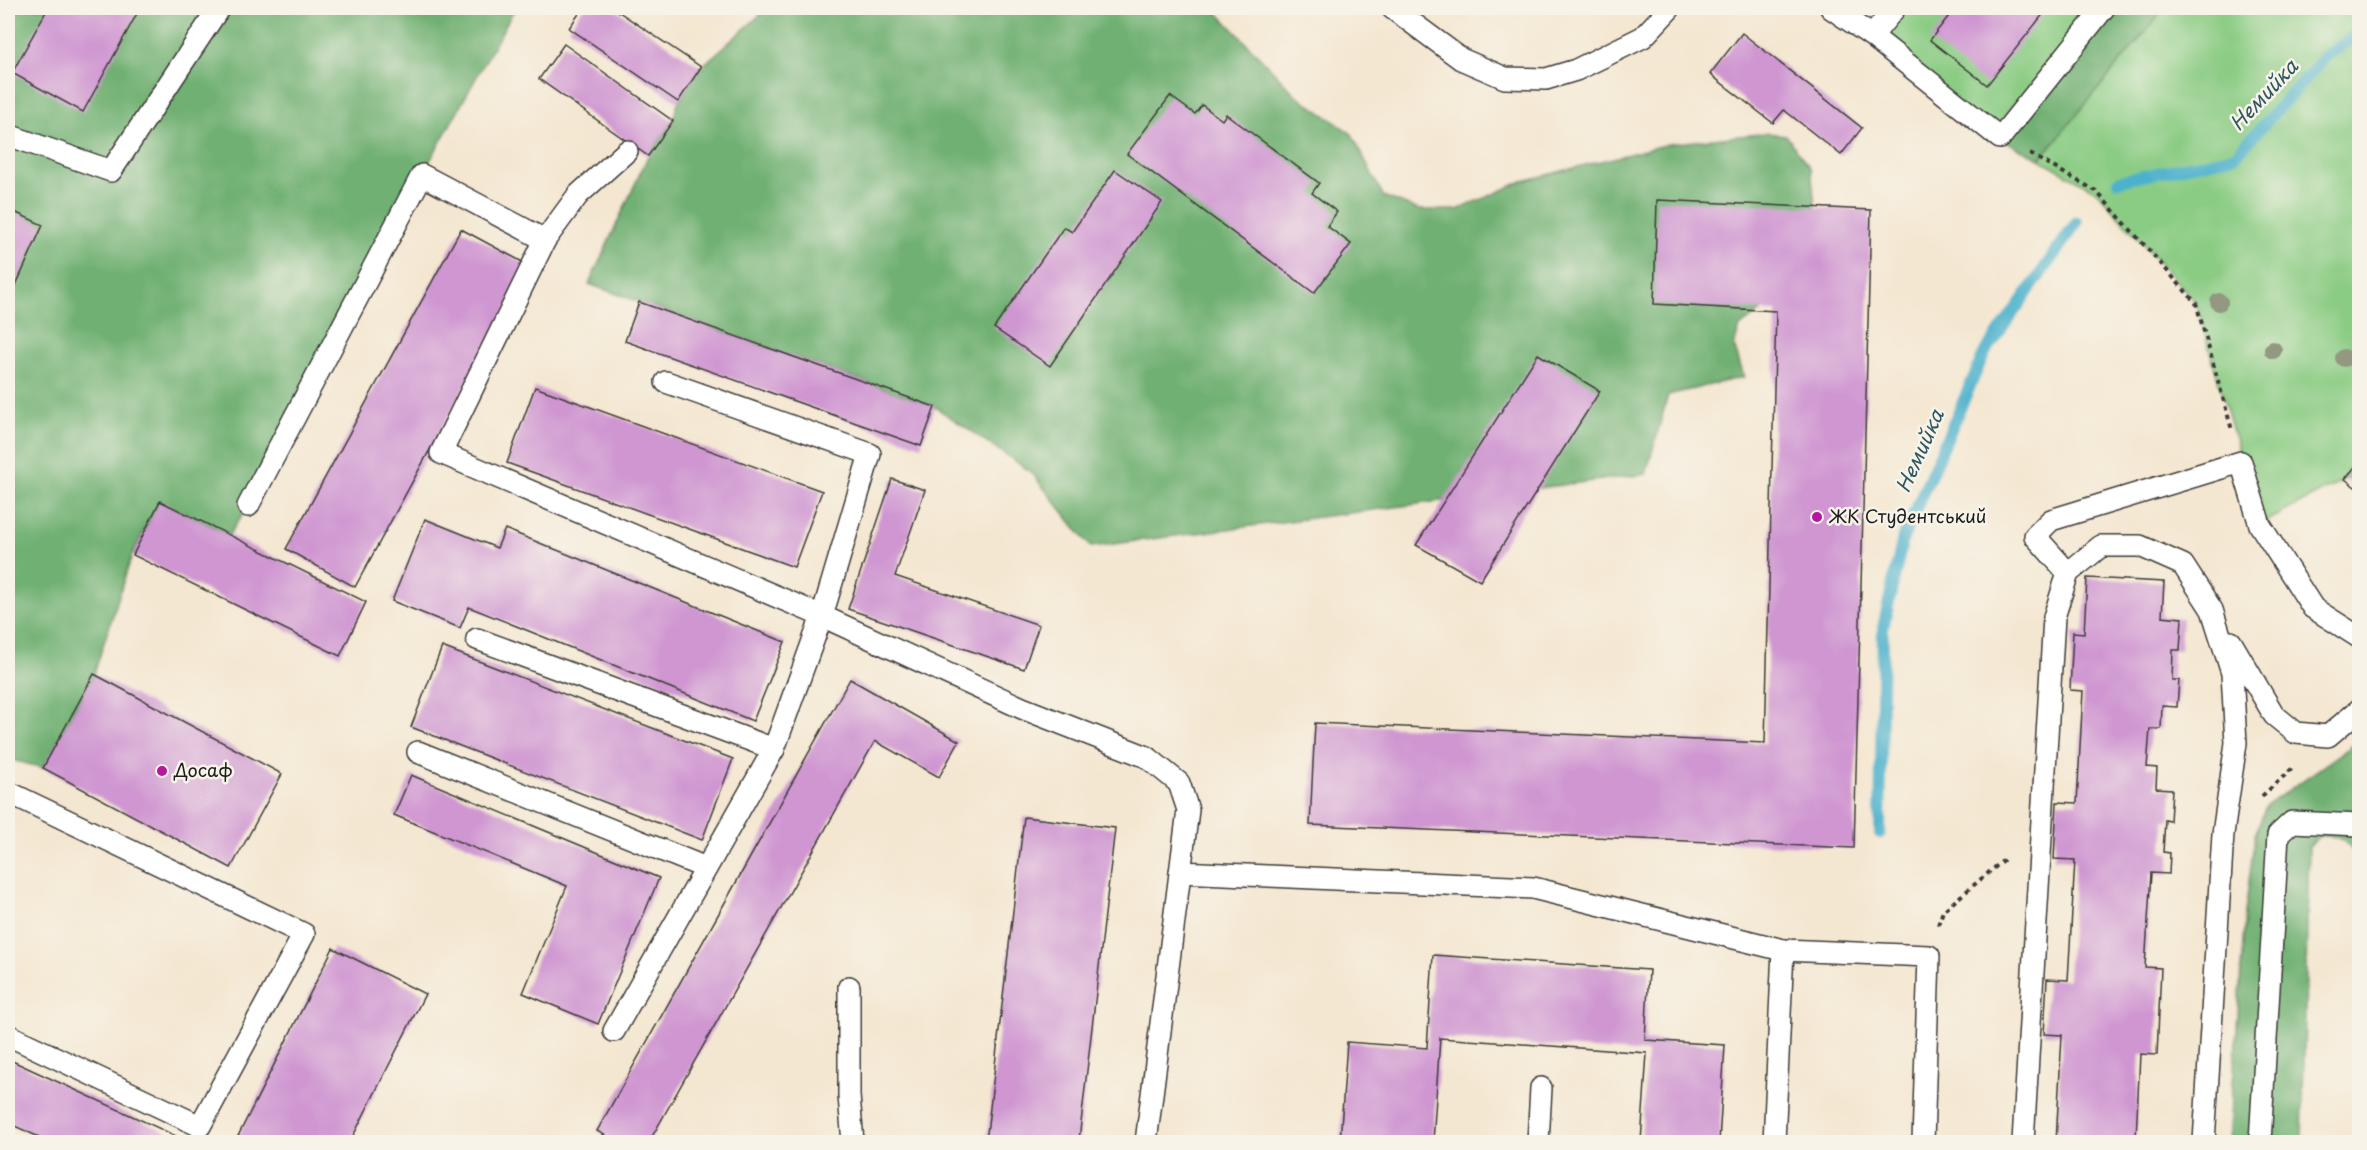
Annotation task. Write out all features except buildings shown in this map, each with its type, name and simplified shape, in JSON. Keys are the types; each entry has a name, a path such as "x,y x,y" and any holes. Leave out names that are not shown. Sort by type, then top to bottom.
{"lane":[{"path":"8,135 111,171 219,8"},
{"path":"1392,8 1461,59 1505,78 1546,79 1576,70 1643,37 1670,8"},
{"path":"1831,8 1872,36 2000,138 2104,8"},
{"path":"1872,36 1895,8"},
{"path":"627,151 578,195 545,240 441,453 822,616 1022,708 1147,757 1179,783 1188,810 1146,1143"},
{"path":"248,506 422,175 545,240"},
{"path":"614,1031 774,749 822,616 870,453 666,382"},
{"path":"2068,573 2035,536 2051,520 2241,462 2260,525 2313,608 2360,638"},
{"path":"2023,1143 2054,617 2068,573 2101,546 2140,546 2183,565 2274,715 2296,733 2328,736 2360,709"},
{"path":"2204,1143 2223,834 2236,743 2232,673 2212,610"},
{"path":"477,639 774,749"},
{"path":"418,752 706,868"},
{"path":"8,792 304,934 200,1126 8,1035"},
{"path":"2260,1143 2278,835 2292,822 2360,825"},
{"path":"1180,872 1533,888 1783,950 1929,956 1923,1143"},
{"path":"1774,1143 1783,950"},
{"path":"849,987 849,1096 853,1143"},
{"path":"1538,1143 1541,1088"}],"path":[{"path":"2000,138 2096,190 2196,303 2241,462"},
{"path":"2259,798 2328,736"},
{"path":"1929,956 1943,911 2041,828"}],"green space":[{"path":"8,8 515,8 422,175 248,506 229,535 159,501 132,555 94,674 43,768 8,759"},
{"path":"768,8 1213,8 1295,94 1352,134 1383,196 1419,210 1457,210 1523,181 1668,144 1767,133 1786,135 1811,169 1820,252 1782,295 1740,327 1734,345 1744,377 1668,395 1646,474 1091,547 1031,472 935,407 589,284 648,156 673,121 678,102 701,67"},
{"path":"1895,8 2104,8 2000,138 1872,36"},
{"path":"2104,8 2165,8 2040,159 2000,138"},
{"path":"2165,8 2359,8 2360,461 2345,479 2260,525 2196,303 2096,191 2040,159"},
{"path":"2359,741 2359,860 2347,844 2339,838 2319,836 2309,846 2302,1142 2229,1142 2245,912 2255,835 2266,806"}],"waterway":[{"name":"Немийка","path":"2119,181 2235,156 2326,56 2360,32"},
{"name":"Немийка","path":"1880,833 1883,628 1903,538 1984,354 2077,222"}],"place":[{"name":"ЖК Студентський","path":"1817,517"},
{"name":"Досаф","path":"162,771"}]}
